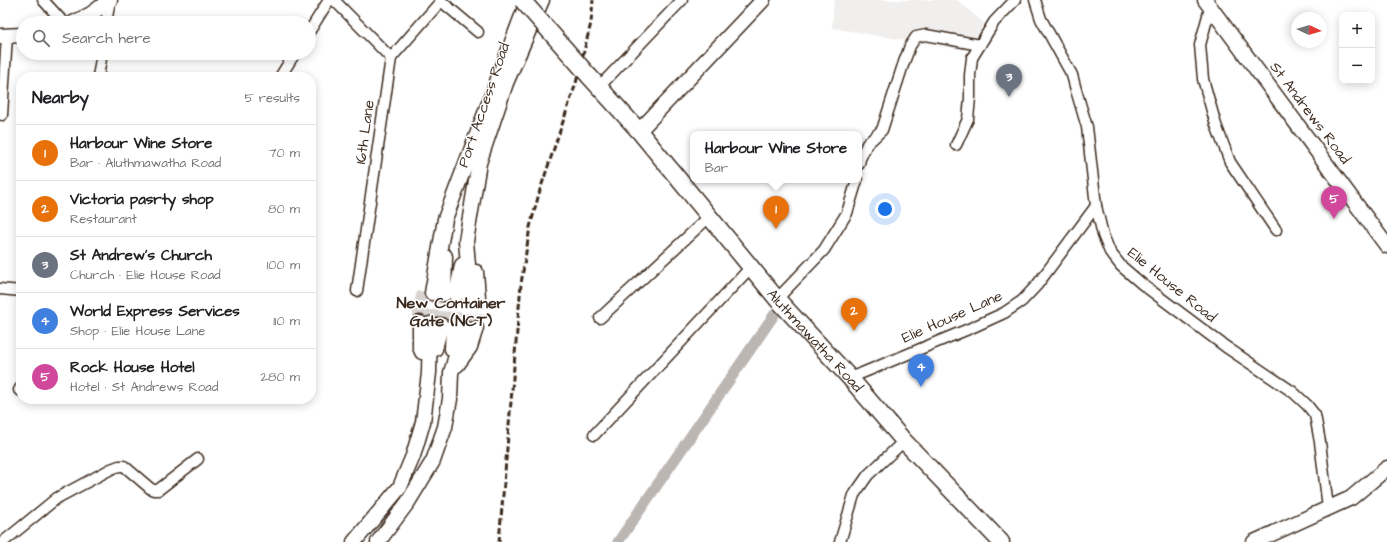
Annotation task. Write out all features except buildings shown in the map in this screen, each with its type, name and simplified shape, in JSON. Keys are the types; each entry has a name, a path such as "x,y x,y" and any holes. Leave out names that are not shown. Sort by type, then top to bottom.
{"main road":[{"path":"87,16 110,0"},
{"name":"Aluthmawatha Road","path":"522,0 639,131 777,299 850,378 904,441 1000,542"},
{"name":"Port Access Road","path":"450,294 445,219 528,0"},
{"name":"Port Access Road","path":"450,294 466,241 479,163 506,83 542,0"},
{"path":"639,131 763,0"},
{"name":"St Andrews Road","path":"1208,4 1387,246"},
{"path":"4,36 16,35"},
{"path":"445,219 445,273 450,294 477,276 466,241"},
{"path":"429,373 420,348 447,325"},
{"path":"354,542 400,487 413,456 423,422 429,373 447,325"},
{"path":"447,325 470,347 451,373"},
{"path":"378,542 408,502 433,461 445,427 450,399 451,373 447,325"},
{"path":"1254,542 1351,498 1387,468"}],"street":[{"path":"43,0 58,16"},
{"path":"107,16 110,0"},
{"path":"316,21 329,0"},
{"path":"334,0 391,58 441,1 478,32"},
{"path":"594,82 682,0"},
{"path":"956,145 968,119 972,58 994,22 1016,0"},
{"name":"Elie House Road","path":"1035,0 1041,19 1072,75 1087,127 1096,206 1103,235 1110,252 1120,266 1226,347 1293,392 1307,405 1315,415 1320,442 1328,508"},
{"path":"1208,4 1200,45 1203,79 1216,125 1230,162 1276,230"},
{"path":"862,155 867,144 882,130 903,65 910,46 916,37 926,35 980,45"},
{"path":"2,115 4,36"},
{"name":"16th Lane","path":"357,291 391,58"},
{"path":"99,72 101,60"},
{"path":"283,72 291,60"},
{"path":"777,299 824,250 847,213 856,183"},
{"name":"Elie House Lane","path":"850,378 972,328 1004,313 1022,301 1037,285 1096,206"},
{"path":"600,318 710,216"},
{"path":"594,435 751,267"},
{"path":"0,288 16,290"},
{"path":"840,542 854,495 868,475 904,441"},
{"path":"2,541 57,498 111,469 124,466 151,489 158,490 198,459"}],"shaded area":[{"path":"834,0 957,0 984,23 971,51 832,28"}],"waterway":[{"path":"618,542 774,315"}],"tunnel":[{"path":"420,323 420,308 424,292"},
{"path":"430,324 432,293"},
{"path":"441,325 444,294"},
{"path":"453,326 456,295"},
{"path":"464,327 468,296"},
{"path":"476,328 478,297"}],"railway":[{"path":"499,542 521,284 530,227 540,190 576,83 591,23 593,0"}],"place":[{"name":"St Andrew's Church","path":"1009,97"},
{"name":"Rock House Hotel","path":"1334,219"},
{"name":"Harbour Wine Store","path":"776,229"},
{"name":"Victoria pasrty shop","path":"854,331"},
{"name":"World Express Services","path":"921,387"}],"district":[{"name":"New Container Gate (NCT)","path":"451,312"}]}
